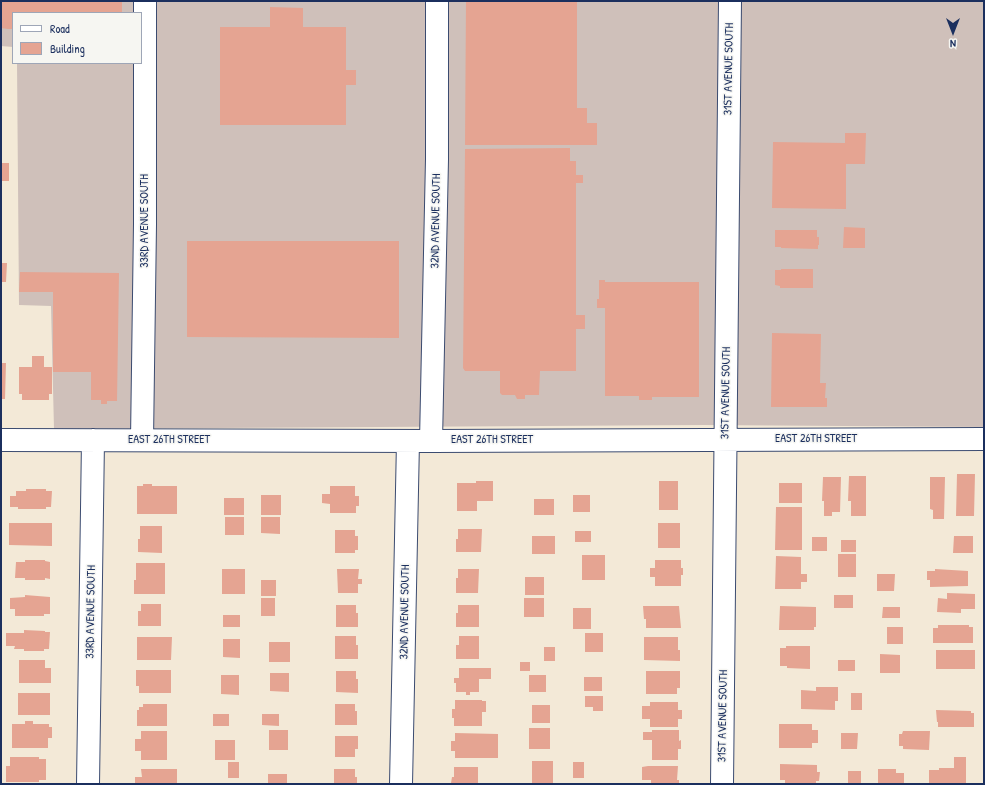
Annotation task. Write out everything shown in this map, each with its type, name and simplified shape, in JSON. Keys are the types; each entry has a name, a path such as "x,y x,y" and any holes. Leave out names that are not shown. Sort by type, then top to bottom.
{"street":[{"name":"33RD AVENUE SOUTH","path":"142,440 145,224 145,1"},
{"name":"32ND AVENUE SOUTH","path":"431,441 437,160 437,1"},
{"name":"31ST AVENUE SOUTH","path":"722,784 730,1"},
{"name":"EAST 26TH STREET","path":"1,440 431,441 984,439"},
{"name":"33RD AVENUE SOUTH","path":"88,784 93,440"},
{"name":"32ND AVENUE SOUTH","path":"401,784 408,441"}],"shaded area":[{"path":"1,1 984,1 984,427 704,425 54,429 51,306 19,305 17,64 142,64 142,12 12,12 12,47 1,46"}],"building":[{"path":"1,1 122,1 122,12 12,12 12,29 1,28"},
{"path":"466,1 577,1 577,108 587,108 587,123 597,123 597,145 465,145"},
{"path":"270,7 303,8 303,27 346,27 346,70 356,70 356,85 346,85 346,125 220,125 220,27 270,27"},
{"path":"845,133 866,133 865,164 846,164 846,209 772,208 773,142 845,143"},
{"path":"570,148 570,161 576,161 576,175 583,175 583,183 576,183 576,315 585,315 585,329 576,329 576,371 540,371 539,395 525,395 525,399 517,399 515,395 502,395 500,393 500,371 465,371 463,368 465,149"},
{"path":"1,163 9,163 9,181 1,181"},
{"path":"844,227 865,228 865,248 843,248"},
{"path":"775,230 817,230 817,237 819,237 818,249 775,247"},
{"path":"187,241 399,241 399,338 187,337"},
{"path":"1,263 7,263 6,282 1,282"},
{"path":"813,269 813,288 780,288 780,286 775,285 775,270"},
{"path":"20,272 119,273 117,401 107,401 107,404 101,404 101,400 91,400 91,372 53,372 53,292 19,292"},
{"path":"599,280 605,280 605,282 699,282 699,397 652,397 652,400 639,400 639,396 605,396 605,308 597,308 597,299 599,299"},
{"path":"772,333 821,334 820,383 826,383 825,398 827,398 827,407 771,407"},
{"path":"32,356 44,356 44,367 52,367 52,394 49,394 49,400 22,400 22,394 19,394 19,367 32,367"},
{"path":"1,363 6,363 5,399 1,399"},
{"path":"957,474 975,474 974,516 956,516"},
{"path":"849,476 866,476 866,516 851,516 851,501 848,501"},
{"path":"823,477 841,477 840,512 832,512 832,516 824,516 824,501 822,501"},
{"path":"930,477 945,477 944,519 933,519 933,510 930,509"},
{"path":"476,481 493,481 493,501 477,501 477,511 457,511 457,483 476,483"},
{"path":"659,481 678,481 678,510 659,510"},
{"path":"779,483 802,483 802,503 779,503"},
{"path":"143,484 152,484 152,486 177,486 177,514 137,514 137,486 143,486"},
{"path":"330,486 355,486 355,496 359,496 359,506 356,506 356,513 330,513 330,504 322,503 322,494 330,494"},
{"path":"26,489 46,489 46,491 52,491 51,507 46,507 46,509 18,509 18,507 10,507 10,496 16,496 16,491 26,491"},
{"path":"261,495 281,495 281,515 261,515"},
{"path":"573,495 590,495 590,512 573,512"},
{"path":"224,498 244,498 244,515 224,515"},
{"path":"534,499 554,499 554,515 534,515"},
{"path":"776,507 802,507 802,550 775,550"},
{"path":"225,517 244,517 244,535 225,535"},
{"path":"261,517 280,517 280,534 261,533"},
{"path":"9,523 52,523 52,546 9,545"},
{"path":"658,523 680,523 680,548 658,548"},
{"path":"140,526 162,526 162,553 138,552"},
{"path":"458,529 482,529 481,552 456,552"},
{"path":"335,530 355,530 355,536 358,536 358,550 355,550 355,553 335,553"},
{"path":"575,531 591,531 591,542 575,542"},
{"path":"532,536 555,536 555,554 532,554"},
{"path":"954,536 973,536 973,553 953,553"},
{"path":"812,537 827,537 827,551 812,551"},
{"path":"841,540 856,540 856,552 841,552"},
{"path":"838,554 856,554 856,577 838,577"},
{"path":"582,555 605,555 605,580 582,580"},
{"path":"776,556 801,557 801,574 807,574 807,582 801,582 801,589 775,589"},
{"path":"25,560 45,560 50,562 50,579 25,580 25,578 15,578 16,562 25,562"},
{"path":"655,560 681,560 683,575 681,575 681,586 655,586 655,577 650,577 650,568 655,568"},
{"path":"136,563 165,563 165,594 134,594"},
{"path":"222,569 245,569 245,594 222,594"},
{"path":"337,569 359,569 358,579 362,579 362,584 358,584 358,593 338,593"},
{"path":"458,569 479,569 478,593 456,593 456,578 458,578"},
{"path":"935,569 968,571 968,586 930,587 930,580 927,580 927,571 935,571"},
{"path":"877,574 895,574 894,591 877,591"},
{"path":"525,577 544,577 544,595 525,595"},
{"path":"261,580 276,580 276,596 261,596"},
{"path":"947,593 975,594 975,609 961,609 961,613 937,612 938,598 947,599"},
{"path":"25,595 50,597 50,614 44,614 44,616 15,616 15,609 10,609 10,598 25,597"},
{"path":"834,595 853,595 853,608 834,608"},
{"path":"261,598 275,598 275,616 261,616"},
{"path":"524,598 544,598 544,617 524,617"},
{"path":"141,604 161,604 161,626 138,626 138,611 141,611"},
{"path":"336,605 356,605 356,613 358,613 358,627 336,627"},
{"path":"458,605 479,605 479,627 456,627 456,613 458,613"},
{"path":"643,606 679,606 681,628 646,628 646,619 644,619"},
{"path":"780,606 816,607 816,627 814,627 814,630 779,630"},
{"path":"883,607 900,607 900,618 882,618"},
{"path":"573,608 591,608 591,629 573,629"},
{"path":"223,615 240,615 240,627 223,627"},
{"path":"938,625 969,625 969,627 973,627 973,643 933,643 933,628 938,628"},
{"path":"887,627 903,627 903,644 887,644"},
{"path":"24,630 50,632 49,649 44,649 44,651 24,651 24,649 14,649 15,646 6,646 6,633 24,633"},
{"path":"585,633 603,633 603,652 585,652"},
{"path":"335,636 356,636 356,645 358,645 358,659 335,659"},
{"path":"459,636 479,636 479,659 456,659 456,645 459,645"},
{"path":"137,637 172,637 171,660 137,660"},
{"path":"644,637 678,637 680,661 644,660"},
{"path":"223,639 240,639 240,658 223,657"},
{"path":"269,642 290,642 290,662 269,662"},
{"path":"786,646 810,646 810,669 787,668 787,666 780,666 780,648 786,648"},
{"path":"544,647 555,647 555,661 544,661"},
{"path":"936,650 975,650 975,669 936,669"},
{"path":"880,654 900,655 900,673 880,673"},
{"path":"19,660 45,660 45,668 51,668 51,683 19,683"},
{"path":"838,660 855,660 855,671 838,671"},
{"path":"520,662 530,662 530,671 520,671"},
{"path":"459,668 491,668 491,679 479,679 479,692 470,692 470,695 466,695 466,692 456,692 456,683 454,683 454,678 459,678"},
{"path":"136,670 171,670 171,693 139,693 139,686 136,686"},
{"path":"336,671 356,671 356,679 358,679 358,693 336,692"},
{"path":"646,671 680,671 680,688 677,688 677,694 646,694"},
{"path":"270,673 289,673 289,692 270,691"},
{"path":"221,675 239,675 239,695 221,694"},
{"path":"529,675 546,675 546,692 529,692"},
{"path":"584,677 602,677 602,691 584,691"},
{"path":"816,687 838,687 838,701 835,701 835,710 801,709 801,690 816,691"},
{"path":"18,693 50,693 50,715 18,715"},
{"path":"851,693 862,693 862,710 851,710"},
{"path":"585,696 603,696 603,711 593,711 593,707 585,707"},
{"path":"455,700 486,701 486,712 482,712 482,726 454,726 452,709 455,709"},
{"path":"650,702 678,702 678,710 682,710 682,719 678,719 678,727 650,727 650,719 642,719 642,706 650,706"},
{"path":"143,704 167,704 167,726 137,726 137,710 139,710 139,707 143,707"},
{"path":"335,704 355,704 355,711 357,711 357,725 335,725"},
{"path":"532,705 550,705 550,723 532,723"},
{"path":"936,710 971,711 971,713 974,713 974,727 938,727"},
{"path":"213,714 229,714 229,726 213,726"},
{"path":"262,714 279,714 279,726 262,725"},
{"path":"25,721 33,721 33,724 49,724 49,727 52,727 52,738 48,738 48,748 12,748 12,724 25,724"},
{"path":"779,724 812,724 812,730 818,730 818,743 812,743 812,748 779,748"},
{"path":"529,728 550,728 550,749 529,749"},
{"path":"269,730 288,730 288,750 269,750"},
{"path":"652,730 679,730 681,749 678,749 678,760 652,760 652,740 643,740 643,732 652,732"},
{"path":"141,731 167,731 167,760 141,760 141,751 135,751 135,739 141,739"},
{"path":"903,731 930,731 929,750 903,749 903,746 899,746 899,734 902,734"},
{"path":"455,733 498,734 498,758 455,758 455,751 451,751 451,741 455,741"},
{"path":"841,733 858,733 857,749 841,749"},
{"path":"335,736 358,736 358,749 355,749 355,757 335,757"},
{"path":"215,740 235,740 235,760 215,760"},
{"path":"10,757 39,757 39,759 46,759 46,780 39,780 39,782 6,782 6,766 10,766"},
{"path":"954,757 966,757 966,784 929,784 929,770 954,768"},
{"path":"532,761 553,761 553,783 532,783"},
{"path":"228,762 239,762 239,778 228,778"},
{"path":"573,762 584,762 584,778 573,778"},
{"path":"780,764 817,765 817,772 820,772 819,781 816,781 816,784 785,784 785,780 780,780"},
{"path":"678,766 677,780 679,780 679,784 651,784 651,780 642,780 642,767"},
{"path":"454,767 478,767 478,784 451,783 452,777 454,777"},
{"path":"141,769 177,769 177,784 135,784 135,777 142,777"},
{"path":"334,769 355,769 357,784 334,784"},
{"path":"878,769 896,769 896,773 904,773 904,784 878,784"},
{"path":"848,771 861,771 861,784 848,784"},
{"path":"268,774 287,774 287,784 268,784"}]}
